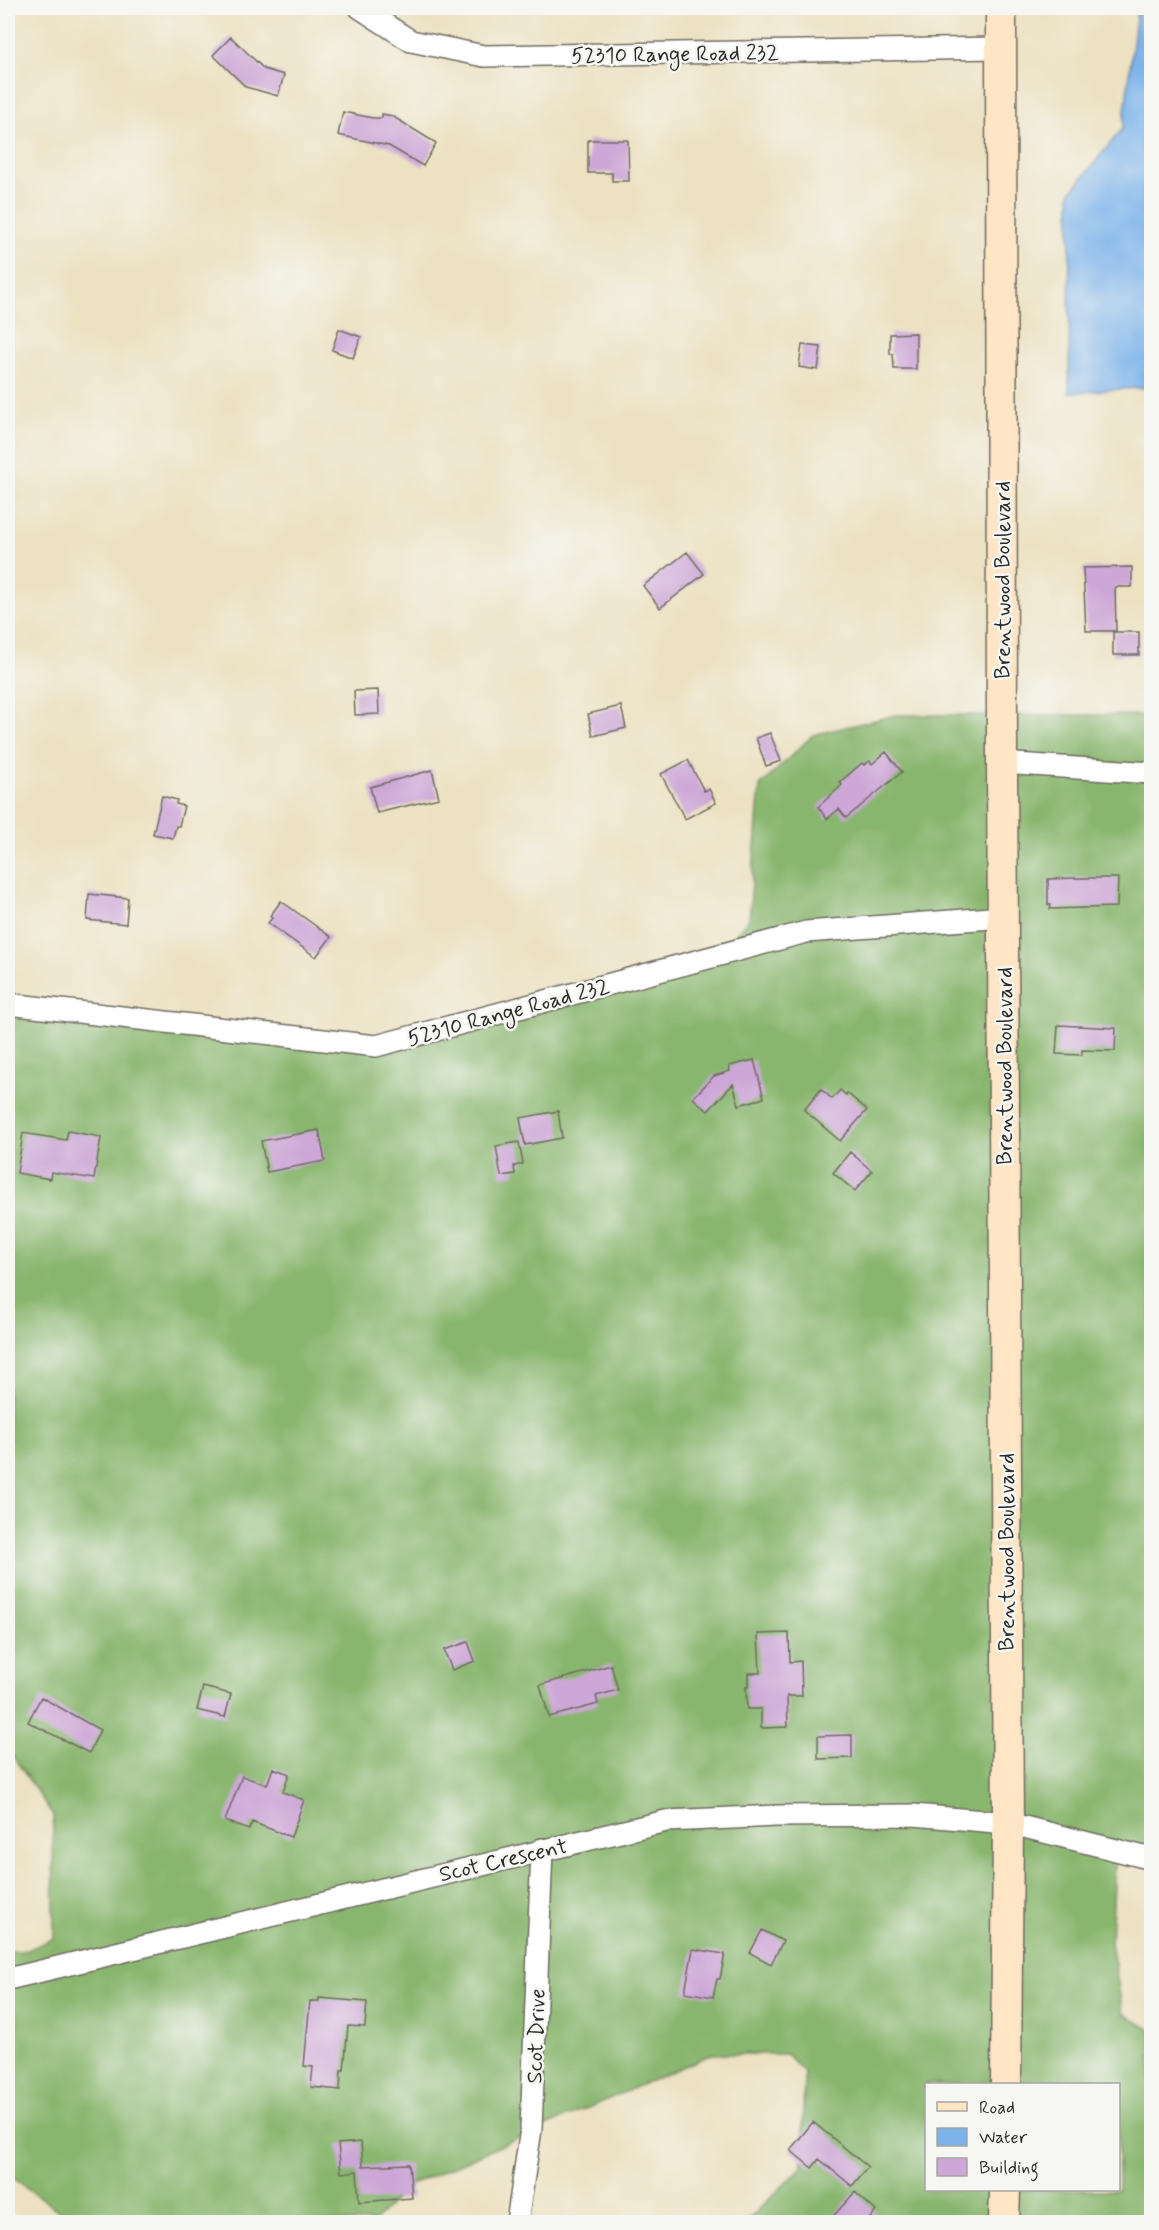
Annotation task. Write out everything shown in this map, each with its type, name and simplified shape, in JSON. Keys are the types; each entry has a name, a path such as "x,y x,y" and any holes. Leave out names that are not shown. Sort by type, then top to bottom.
{"street":[{"name":"52310 Range Road 232","path":"360,8 411,41 484,56 1001,48"},
{"name":"Brentwood Boulevard","path":"1001,8 1002,763 1008,1823 1006,2083"},
{"path":"1002,763 1152,773"},
{"name":"52310 Range Road 232","path":"8,1004 376,1046 806,932 1004,917"},
{"name":"Scot Crescent","path":"8,1978 666,1821 776,1816 913,1815 1008,1823 1152,1859"},
{"name":"Scot Drive","path":"517,2223 531,2129 542,1850"},
{"path":"1004,2223 1005,2191"}],"green space":[{"path":"896,715 1151,715 1152,1846 1115,1864 1111,1942 1123,2013 1151,2030 1151,2222 746,2222 802,2167 804,2072 786,2054 712,2054 408,2186 374,2222 74,2222 8,2174 8,1952 28,1950 54,1938 53,1815 8,1749 8,1005 414,1045 711,960 749,919 760,786 813,735"}],"water":[{"path":"1137,8 1152,8 1151,387 1069,393 1070,193 1123,128"}],"building":[{"path":"231,37 264,69 284,75 278,96 246,87 213,55"},
{"path":"343,112 373,118 382,118 382,114 392,116 436,143 423,166 389,146 338,135"},
{"path":"588,140 628,140 629,181 612,181 612,173 588,173"},
{"path":"339,329 361,337 353,358 332,350"},
{"path":"916,333 916,369 894,369 893,354 890,354 890,334"},
{"path":"802,345 821,347 818,370 799,367"},
{"path":"687,552 704,574 660,608 643,586"},
{"path":"1132,567 1132,587 1115,587 1116,631 1086,631 1083,568"},
{"path":"1113,632 1139,632 1139,655 1113,655"},
{"path":"378,690 379,714 355,715 354,691"},
{"path":"621,706 626,728 593,736 588,714"},
{"path":"770,733 781,761 766,766 756,738"},
{"path":"886,752 902,772 846,818 839,809 827,819 818,807 842,785 840,782 862,763 864,765 870,761 872,764"},
{"path":"688,760 704,791 709,789 716,803 685,819 661,774"},
{"path":"432,770 439,798 377,813 370,787"},
{"path":"162,796 177,800 176,804 184,806 173,838 153,834"},
{"path":"1118,878 1117,907 1050,909 1048,879"},
{"path":"89,894 128,898 126,924 87,920"},
{"path":"281,901 331,937 316,957 268,923 272,918 270,916"},
{"path":"1058,1025 1116,1028 1115,1051 1082,1050 1082,1055 1056,1054"},
{"path":"754,1060 764,1098 739,1105 733,1084 708,1111 693,1098 714,1076 730,1071 729,1066"},
{"path":"821,1089 832,1099 840,1090 846,1095 847,1093 867,1110 840,1141 804,1110"},
{"path":"558,1111 562,1138 525,1145 520,1118"},
{"path":"319,1130 325,1161 267,1172 261,1141"},
{"path":"68,1131 101,1137 94,1179 51,1172 50,1179 17,1173 23,1133 66,1140"},
{"path":"519,1142 523,1164 514,1166 515,1174 501,1176 496,1146"},
{"path":"850,1152 872,1171 855,1191 833,1173"},
{"path":"789,1633 790,1662 801,1661 802,1696 787,1696 788,1727 761,1728 761,1709 747,1709 746,1687 748,1687 748,1673 760,1673 758,1634"},
{"path":"468,1642 475,1661 452,1670 444,1650"},
{"path":"611,1665 618,1690 596,1696 598,1704 549,1717 540,1685"},
{"path":"203,1687 231,1694 225,1717 197,1710"},
{"path":"41,1697 100,1730 89,1753 28,1722"},
{"path":"852,1735 852,1758 818,1759 818,1736"},
{"path":"273,1768 289,1774 283,1792 304,1800 291,1837 252,1822 249,1830 225,1821 242,1776 267,1785"},
{"path":"762,1930 783,1941 771,1964 750,1953"},
{"path":"693,1949 725,1954 720,1979 717,1979 713,1997 685,1992"},
{"path":"319,1998 367,2002 365,2027 348,2026 340,2090 311,2087 313,2067 304,2066 310,2001 319,2001"},
{"path":"813,2122 868,2167 852,2186 819,2159 812,2168 790,2150"},
{"path":"361,2142 363,2166 409,2164 412,2198 359,2202 357,2171 341,2173 338,2144"},
{"path":"855,2192 876,2211 866,2223 827,2223"}]}
